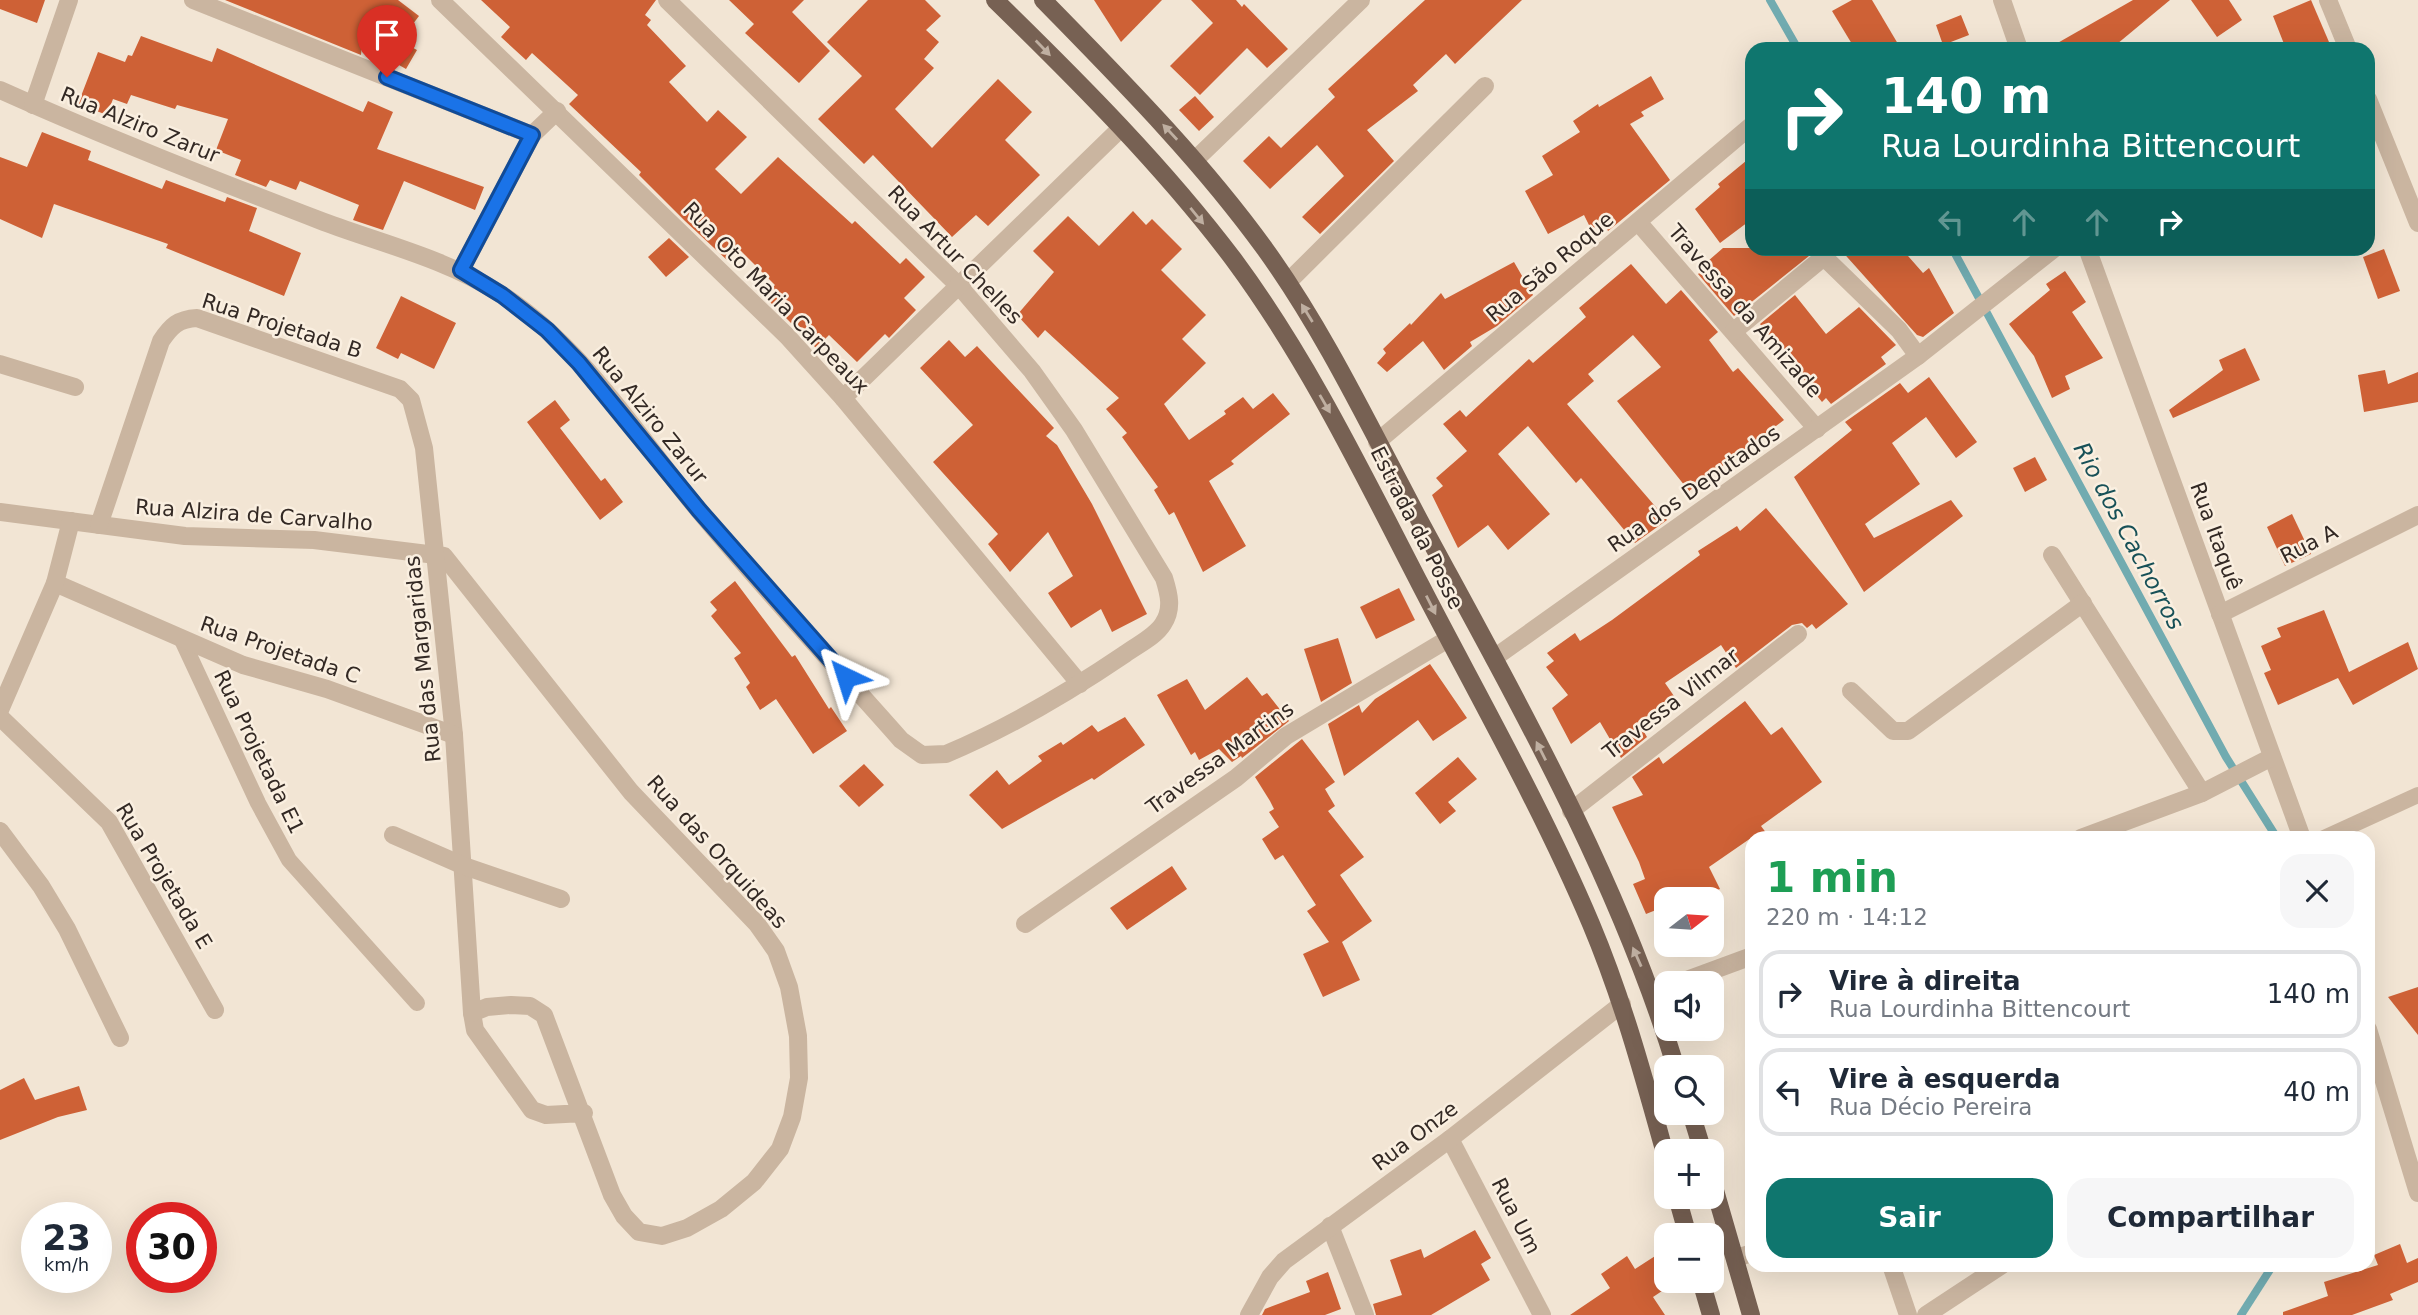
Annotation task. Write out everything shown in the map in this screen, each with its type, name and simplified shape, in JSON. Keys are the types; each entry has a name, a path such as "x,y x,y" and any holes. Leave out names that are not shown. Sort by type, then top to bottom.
{"main road":[{"name":"Estrada da Posse","path":"995,0 1121,128 1233,260 1284,334 1340,429 1552,839 1591,923 1622,1004 1661,1139"},
{"name":"Estrada da Posse","path":"1043,0 1196,159 1288,282 1314,323 1494,658 1654,979"},
{"path":"1724,1208 1744,1255"},
{"path":"1746,1272 1751,1315"},
{"path":"1705,1293 1711,1315"}],"street":[{"path":"33,105 69,0"},
{"path":"193,0 532,135"},
{"name":"Rua Oto Maria Carpeaux","path":"440,0 558,111 787,336 843,398 1080,684"},
{"name":"Rua Artur Chelles","path":"667,0 960,287 1032,371 1074,430 1164,578 1170,605 1161,627 1080,684"},
{"path":"1196,159 1361,0"},
{"path":"2002,0 2017,42"},
{"path":"2328,0 2345,42"},
{"path":"1288,282 1485,86"},
{"name":"Rua Alziro Zarur","path":"0,90 137,151 372,240 461,270 502,295 547,330 579,363 699,510 901,740 922,755 946,754 962,747 1080,684"},
{"path":"461,270 532,135 558,111"},
{"path":"2375,116 2418,223"},
{"path":"843,398 1121,128"},
{"name":"Rua São Roque","path":"1377,442 1745,131"},
{"name":"Travessa da Amizade","path":"1638,222 1817,429"},
{"name":"Rua dos Deputados","path":"1494,658 1918,356 2045,256"},
{"name":"Rua Itaquê","path":"2090,256 2299,831"},
{"path":"1734,331 1819,261 1826,259 1899,330 1918,356"},
{"name":"Rua Projetada B","path":"99,525 161,341 171,326 183,319 197,318 400,389 411,400 424,448"},
{"path":"0,366 75,387"},
{"name":"Rua das Margaridas","path":"424,448 454,735 472,1013"},
{"name":"Rua Alzira de Carvalho","path":"0,512 184,536 314,540 435,552"},
{"name":"Rua A","path":"2220,614 2418,515"},
{"path":"0,710 55,583 71,522"},
{"name":"Rua das Orquideas","path":"435,552 454,565 486,611 631,792 757,924 776,951 789,987 798,1035 799,1078 792,1117 780,1149 754,1182 721,1209 687,1228 662,1236 639,1232 624,1216 612,1195 584,1113 544,1015 530,1006 511,1005 487,1007 472,1013"},
{"path":"2052,555 2202,793"},
{"name":"Rua Projetada C","path":"55,583 243,665 327,689 454,735"},
{"path":"1850,691 1893,731 1908,731 2083,603"},
{"name":"Travessa Vilmar","path":"1571,811 1798,634"},
{"name":"Travessa Martins","path":"1025,924 1236,778 1286,736 1448,639"},
{"name":"Rua Projetada E","path":"0,717 110,822 215,1010"},
{"path":"2100,831 2202,793 2272,757"},
{"path":"0,831 41,886 67,929 120,1038"},
{"path":"393,835 464,866 561,899"},
{"path":"1711,971 1745,959"},
{"name":"Rua Onze","path":"1249,1315 1270,1278 1284,1261 1450,1139 1622,1004"},
{"path":"472,1013 475,1030 532,1110 546,1115 584,1113"},
{"path":"2375,1051 2414,1172 2418,1194"},
{"name":"Rua Um","path":"1450,1139 1542,1315"},
{"path":"1330,1226 1365,1315"},
{"path":"1893,1272 1908,1315"},
{"path":"1926,1315 1991,1272"}],"lane":[{"name":"Rua Projetada E1","path":"183,640 258,803 289,860 417,1003"},
{"path":"2339,831 2418,794"}],"building":[{"path":"0,0 45,0 37,23 0,9"},
{"path":"225,0 398,0 419,16 400,41 417,50 406,69 362,44 361,55"},
{"path":"481,0 656,0 645,15 651,20 647,25 686,66 669,82 707,122 718,110 747,137 715,169 741,194 778,157 852,224 855,221 900,264 906,258 925,277 904,298 916,310 889,338 885,334 857,362 829,335 816,348 764,296 775,285 738,248 727,260 685,221 639,175 641,172 569,104 578,95 532,53 526,60 501,37 510,27"},
{"path":"729,0 804,0 792,12 830,51 799,83 745,33 754,24"},
{"path":"868,0 925,0 941,16 926,30 939,42 924,59 934,68 895,109 932,148 998,79 1032,112 1005,140 1040,175 988,226 976,215 952,237 873,155 864,164 818,119 862,76 827,42"},
{"path":"1094,0 1162,0 1121,42"},
{"path":"1191,0 1236,0 1242,7 1244,4 1288,49 1267,68 1247,48 1200,95 1170,66 1213,23"},
{"path":"1425,0 1522,0 1455,64 1446,54 1413,85 1418,91 1367,130 1394,161 1320,234 1302,217 1344,176 1317,145 1270,189 1243,161 1269,136 1281,148 1335,97 1328,89"},
{"path":"1852,0 1872,0 1897,42 1851,42 1832,11"},
{"path":"2133,0 2170,0 2119,42 2059,42"},
{"path":"2191,0 2229,0 2242,20 2217,37"},
{"path":"2311,0 2329,42 2283,42 2273,16"},
{"path":"1961,15 1969,35 1951,42 1942,42 1936,25"},
{"path":"141,36 212,62 217,48 363,112 368,101 393,112 377,149 484,187 475,210 404,181 383,230 353,220 359,205 300,181 296,190 270,180 266,187 235,175 241,160 216,150 228,119 177,105 175,109 131,95 127,104 113,99 107,115 78,104 98,52 125,62 128,55 132,56"},
{"path":"1651,76 1664,99 1641,112 1644,116 1630,124 1670,180 1608,231 1604,223 1591,229 1584,215 1548,234 1525,191 1553,175 1542,156 1580,132 1573,121 1598,104 1599,107"},
{"path":"1195,96 1214,117 1199,131 1179,110"},
{"path":"42,132 91,151 88,160 162,189 166,180 225,202 227,197 257,208 249,231 301,253 284,296 166,248 168,244 54,204 42,238 0,219 0,157 27,167"},
{"path":"1745,162 1745,224 1720,243 1695,209 1720,187 1718,184"},
{"path":"1133,211 1146,225 1152,219 1182,249 1161,270 1206,315 1182,339 1206,363 1164,404 1189,440 1226,414 1224,411 1243,397 1253,409 1273,393 1290,414 1231,461 1234,464 1209,481 1246,546 1203,572 1174,512 1169,515 1154,490 1158,487 1122,437 1127,433 1106,409 1119,398 1045,330 1038,338 1017,315 1054,272 1033,251 1068,216 1099,246"},
{"path":"669,238 689,257 666,277 648,257"},
{"path":"1723,248 1745,248 1745,256 1809,256 1734,316 1698,274 1702,271 1700,268"},
{"path":"2384,249 2400,291 2378,299 2363,257 2375,256 2375,252"},
{"path":"1846,256 1908,256 1923,273 1929,268 1954,313 1923,337 1917,335"},
{"path":"1514,262 1533,295 1497,326 1470,342 1472,346 1444,370 1423,341 1387,372 1377,363 1386,353 1383,349 1410,323 1411,325 1441,293 1445,299"},
{"path":"1631,264 1666,304 1681,290 1718,332 1709,340 1733,372 1738,368 1784,420 1689,491 1617,401 1661,367 1633,335 1588,374 1594,381 1567,404 1667,520 1635,543 1581,478 1576,483 1528,426 1498,454 1550,514 1508,550 1488,525 1458,548 1432,495 1443,486 1436,478 1467,451 1443,424 1460,410 1466,417 1529,359 1533,363 1586,317 1579,308"},
{"path":"2065,271 2086,302 2072,312 2103,358 2065,376 2070,389 2052,398 2034,356 2009,324 2050,290 2046,284"},
{"path":"1795,295 1826,334 1859,307 1896,345 1881,357 1886,364 1831,404 1826,398 1822,402 1760,324"},
{"path":"401,296 456,323 434,369 401,353 398,359 376,348"},
{"path":"949,340 965,357 977,346 1054,428 1046,436 1057,445 1092,504 1147,614 1112,632 1101,609 1071,628 1048,593 1073,576 1048,532 1010,572 988,544 998,534 933,462 973,425 920,368"},
{"path":"2245,348 2260,380 2173,418 2169,410 2223,370 2219,360"},
{"path":"2385,370 2388,384 2418,372 2418,402 2364,412 2358,375"},
{"path":"1929,377 1977,442 1956,458 1926,417 1892,443 1920,484 1865,524 1874,538 1951,500 1963,516 1864,592 1794,477 1852,430 1845,422 1900,383 1908,393"},
{"path":"555,400 570,420 560,428 601,481 605,478 623,502 600,520 527,422"},
{"path":"2035,457 2047,480 2025,492 2013,468"},
{"path":"1766,508 1848,604 1816,629 1812,624 1807,628 1802,623 1792,625 1736,668 1721,645 1665,683 1676,699 1638,722 1647,737 1621,758 1600,722 1571,744 1552,708 1568,695 1546,667 1554,661 1547,653 1575,633 1580,641 1612,620 1700,555 1698,551 1737,526 1740,531"},
{"path":"2292,514 2311,554 2285,566 2267,527"},
{"path":"735,581 792,657 795,655 829,709 831,707 847,731 813,754 776,699 760,710 746,687 750,683 734,658 741,653 711,616 717,610 710,602"},
{"path":"1399,588 1415,620 1376,639 1360,607"},
{"path":"2324,610 2349,672 2408,642 2418,669 2353,705 2338,678 2278,705 2264,673 2271,670 2261,646 2281,637 2277,628"},
{"path":"1338,638 1352,683 1321,702 1304,649"},
{"path":"1430,664 1467,718 1433,741 1418,720 1344,776 1328,724 1359,705 1362,713 1375,699"},
{"path":"1247,677 1262,696 1267,693 1289,721 1242,758 1241,756 1232,762 1219,749 1199,760 1195,752 1191,755 1157,695 1187,679 1205,710"},
{"path":"1745,701 1771,735 1782,727 1822,782 1761,826 1765,831 1745,831 1745,842 1709,867 1719,887 1654,887 1654,911 1646,914 1633,884 1645,879 1612,807 1643,795 1632,777 1659,757 1663,764"},
{"path":"1125,717 1145,745 1094,780 1092,778 1002,829 969,795 997,770 1009,785 1042,761 1038,756 1061,742 1063,745 1092,725 1098,732"},
{"path":"1302,739 1335,782 1325,789 1335,806 1328,811 1364,857 1340,875 1372,921 1342,942 1360,980 1323,997 1303,954 1329,942 1307,911 1316,905 1283,855 1275,860 1262,839 1279,827 1269,812 1274,809 1255,777"},
{"path":"1458,757 1477,779 1448,802 1456,811 1440,824 1415,793"},
{"path":"864,764 884,785 859,807 839,786"},
{"path":"1172,866 1187,889 1127,930 1110,908"},
{"path":"2418,987 2418,1035 2388,997"},
{"path":"24,1078 35,1100 79,1086 87,1110 58,1117 0,1140 0,1090"},
{"path":"1475,1230 1491,1258 1481,1264 1490,1280 1431,1315 1376,1315 1373,1304 1402,1295 1390,1260 1421,1249 1424,1258"},
{"path":"2400,1244 2407,1263 2418,1258 2418,1282 2390,1294 2393,1300 2352,1315 2283,1315 2283,1312 2328,1296 2324,1282 2356,1272 2375,1272 2375,1266 2378,1265 2375,1255"},
{"path":"1627,1256 1635,1269 1654,1257 1654,1293 1659,1293 1653,1297 1665,1315 1570,1315 1610,1288 1601,1274"},
{"path":"1328,1272 1341,1309 1325,1315 1262,1315 1265,1309 1310,1292 1306,1281"}],"waterway":[{"name":"Rio dos Cachorros","path":"1770,0 1794,42"},
{"name":"Rio dos Cachorros","path":"1956,256 2226,757 2273,831"},
{"name":"Rio dos Cachorros","path":"2241,1315 2269,1272"}],"route":[{"path":"387,77 532,135 461,270 502,295 547,330 579,363 699,510 846,677"}]}
